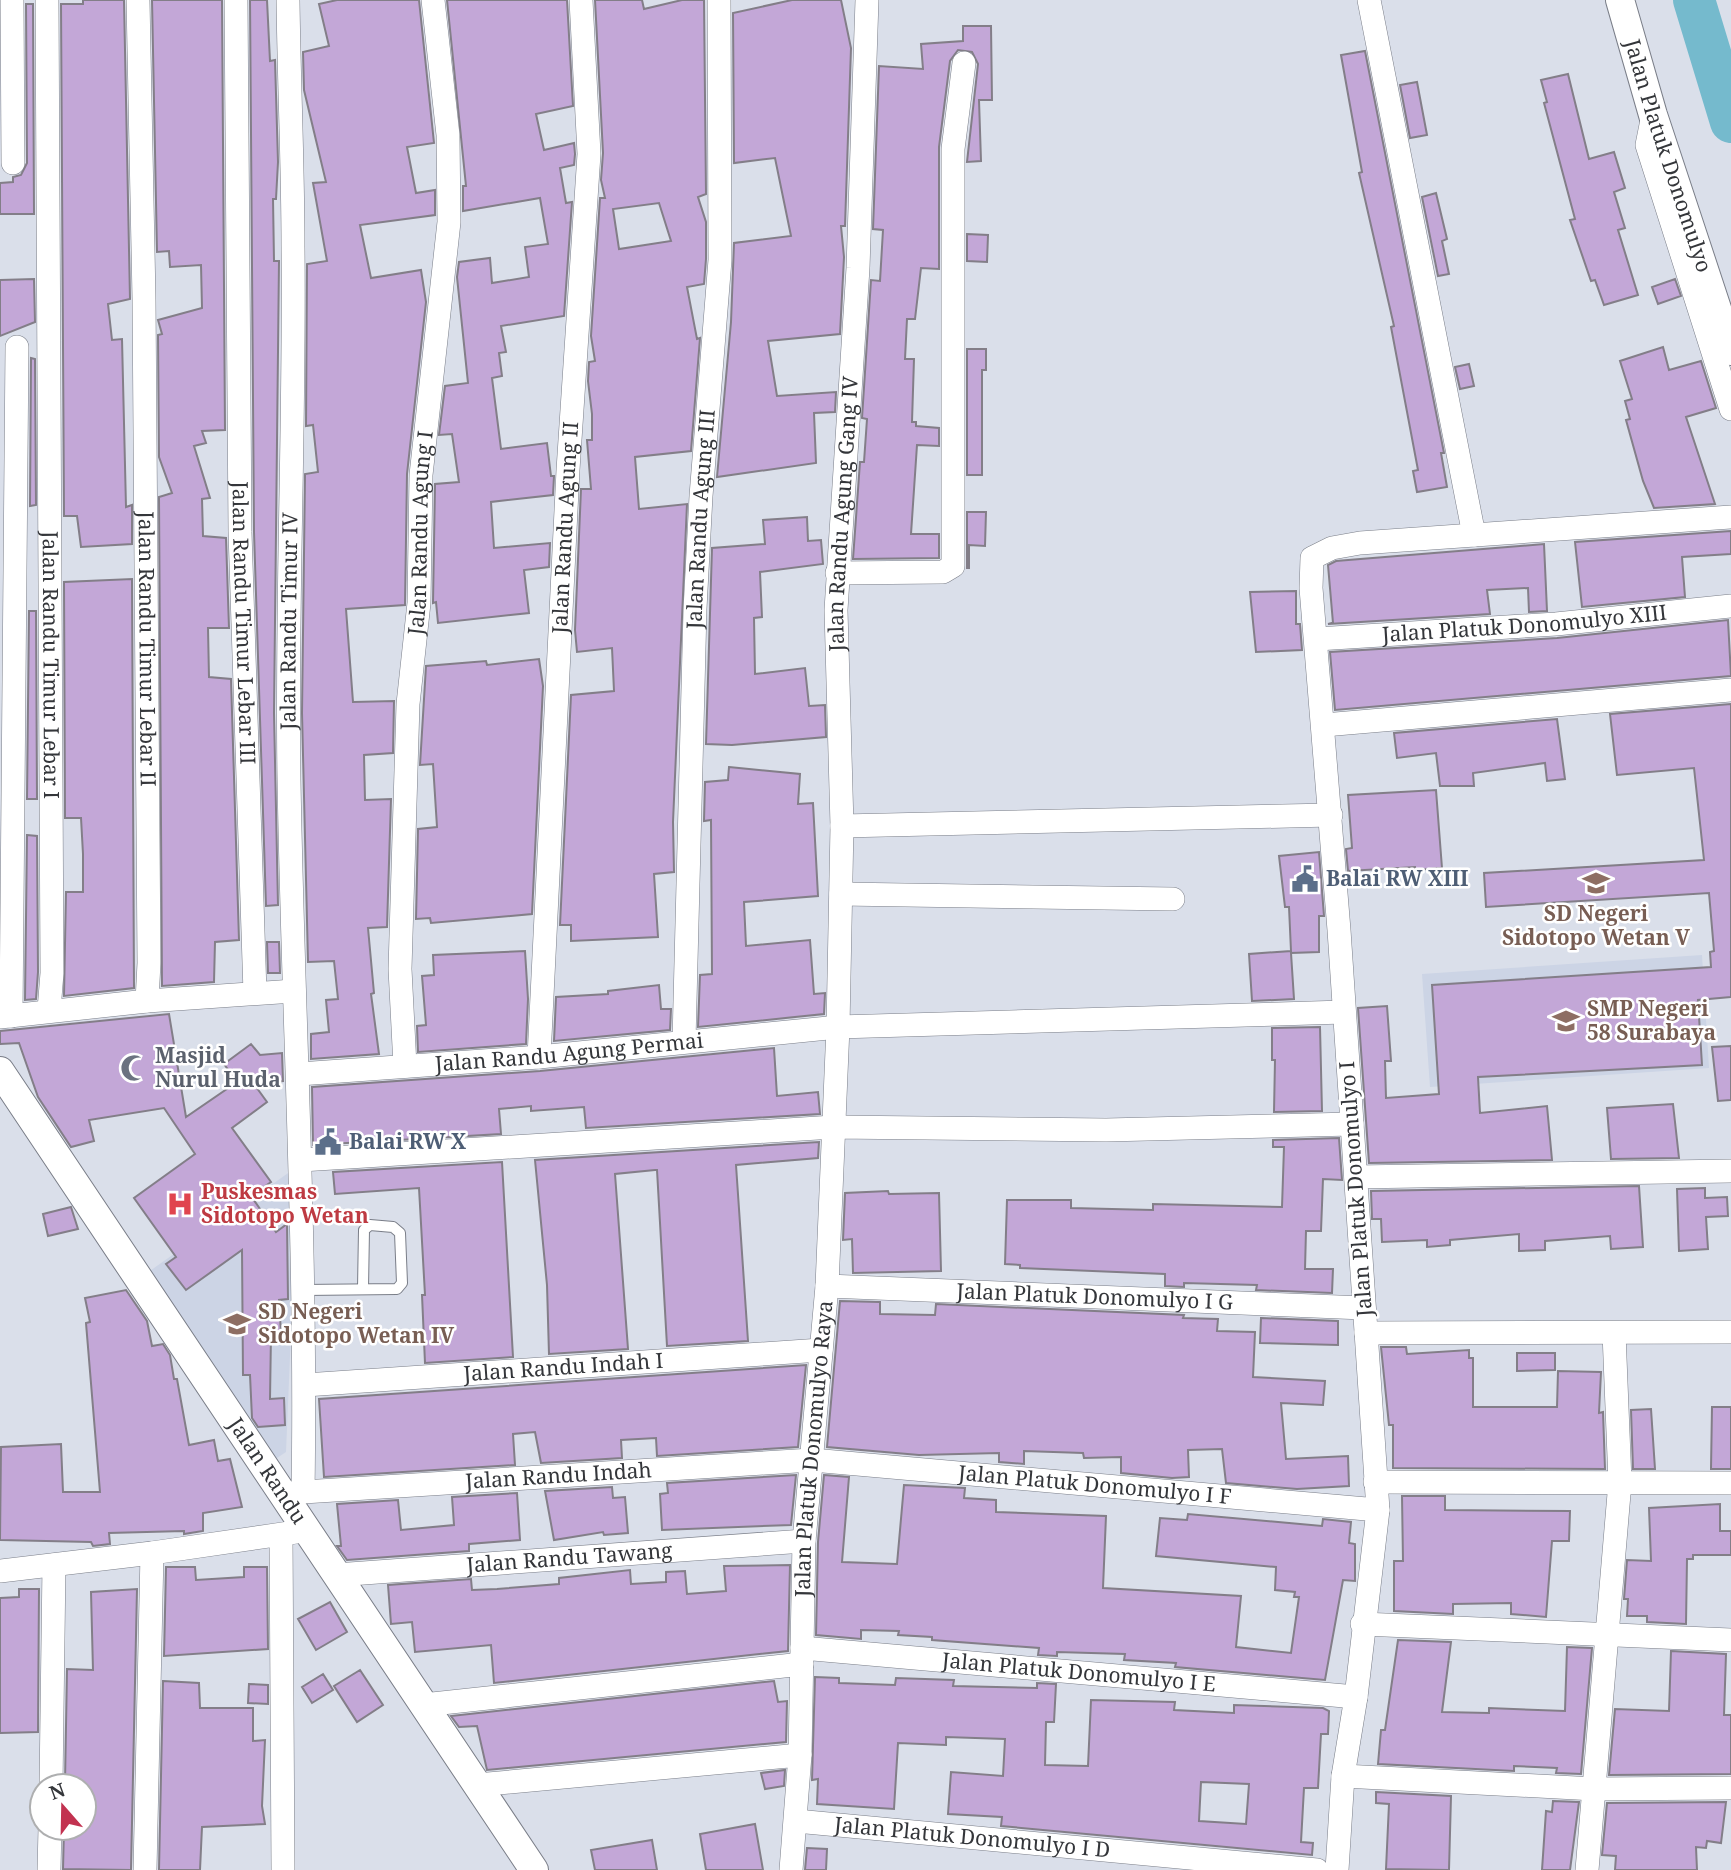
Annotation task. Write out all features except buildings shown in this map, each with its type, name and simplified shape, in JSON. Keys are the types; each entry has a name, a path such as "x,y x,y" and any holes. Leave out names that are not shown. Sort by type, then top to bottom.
{"street":[{"path":"12,0 13,163"},
{"name":"Jalan Randu Timur Lebar I","path":"47,0 52,945 49,1010"},
{"name":"Jalan Randu Timur Lebar II","path":"138,0 145,299 147,1000"},
{"name":"Jalan Randu Timur Lebar III","path":"236,0 240,532 255,993"},
{"name":"Jalan Randu Timur IV","path":"288,0 293,249 288,688 305,1385 293,1493"},
{"name":"Jalan Randu Agung I","path":"405,1066 400,969 408,704 419,603 421,475 449,222 448,135 433,0"},
{"name":"Jalan Randu Agung II","path":"538,1056 568,470 589,154 581,0"},
{"name":"Jalan Randu Agung III","path":"684,1041 695,609 720,260 719,0"},
{"name":"Jalan Randu Agung Gang IV","path":"838,1027 842,826 837,573 858,268 867,0"},
{"path":"1369,0 1474,535 1731,517"},
{"name":"Jalan Platuk Donomulyo","path":"1620,0 1653,116 1724,303 1731,351"},
{"path":"837,573 943,572 953,566 953,149 964,63"},
{"path":"1653,116 1647,145 1731,409"},
{"path":"17,347 6,1016 147,1000 294,991"},
{"name":"Jalan Platuk Donomulyo I","path":"1337,1870 1343,1776 1356,1697 1362,1624 1378,1510 1331,815 1311,588 1312,558 1332,548 1360,543 1474,535"},
{"name":"Jalan Platuk Donomulyo XIII","path":"1317,639 1556,624 1731,606"},
{"path":"1324,725 1731,690"},
{"path":"842,826 1331,815"},
{"path":"841,894 1172,899"},
{"name":"Jalan Randu Agung Permai","path":"299,1074 538,1056 838,1027 1344,1012"},
{"name":"Jalan Platuk Donomulyo Raya","path":"791,1870 800,1755 804,1541 827,1286 838,1027"},
{"name":"Jalan Randu","path":"0,1072 293,1493 293,1532 336,1575 534,1870"},
{"path":"301,1160 834,1126 1106,1129 1352,1124"},
{"path":"1356,1177 1731,1171"},
{"name":"Jalan Platuk Donomulyo I G","path":"827,1286 1364,1308"},
{"path":"1366,1333 1731,1332"},
{"path":"1587,1870 1620,1482 1614,1333"},
{"name":"Jalan Randu Indah I","path":"305,1385 821,1350"},
{"name":"Jalan Randu Indah","path":"293,1493 812,1460"},
{"name":"Jalan Platuk Donomulyo I F","path":"812,1460 1378,1510"},
{"path":"1375,1482 1731,1483"},
{"path":"0,1571 152,1553 293,1532 283,1870"},
{"name":"Jalan Randu Tawang","path":"336,1575 804,1541"},
{"path":"145,1870 152,1553"},
{"path":"51,1772 54,1565"},
{"path":"1362,1624 1731,1640"},
{"name":"Jalan Platuk Donomulyo I E","path":"423,1705 802,1656 1356,1697"},
{"path":"477,1785 800,1755"},
{"path":"1343,1776 1595,1789 1731,1788"},
{"name":"Jalan Platuk Donomulyo I D","path":"796,1821 1317,1870"},
{"path":"49,1870 50,1842"}],"lane":[{"path":"303,1290 397,1289 402,1283 400,1233 393,1227 370,1226 364,1230 363,1288"}],"shaded area":[{"name":"SMP Negeri 58 Surabaya","path":"1702,955 1709,1068 1430,1087 1422,974"},
{"name":"SD Negeri Sidotopo Wetan IV","path":"298,1166 286,1452 274,1460 147,1273"}],"waterway":[{"path":"1694,0 1731,122"}],"place":[{"name":"Balai RW XIII","path":"1305,879"},
{"name":"SD Negeri Sidotopo Wetan V","path":"1596,883"},
{"name":"SMP Negeri 58 Surabaya","path":"1566,1021"},
{"name":"Masjid Nurul Huda","path":"134,1068"},
{"name":"Balai RW X","path":"328,1142"},
{"name":"Puskesmas Sidotopo Wetan","path":"180,1204"},
{"name":"SD Negeri Sidotopo Wetan IV","path":"237,1324"}]}
